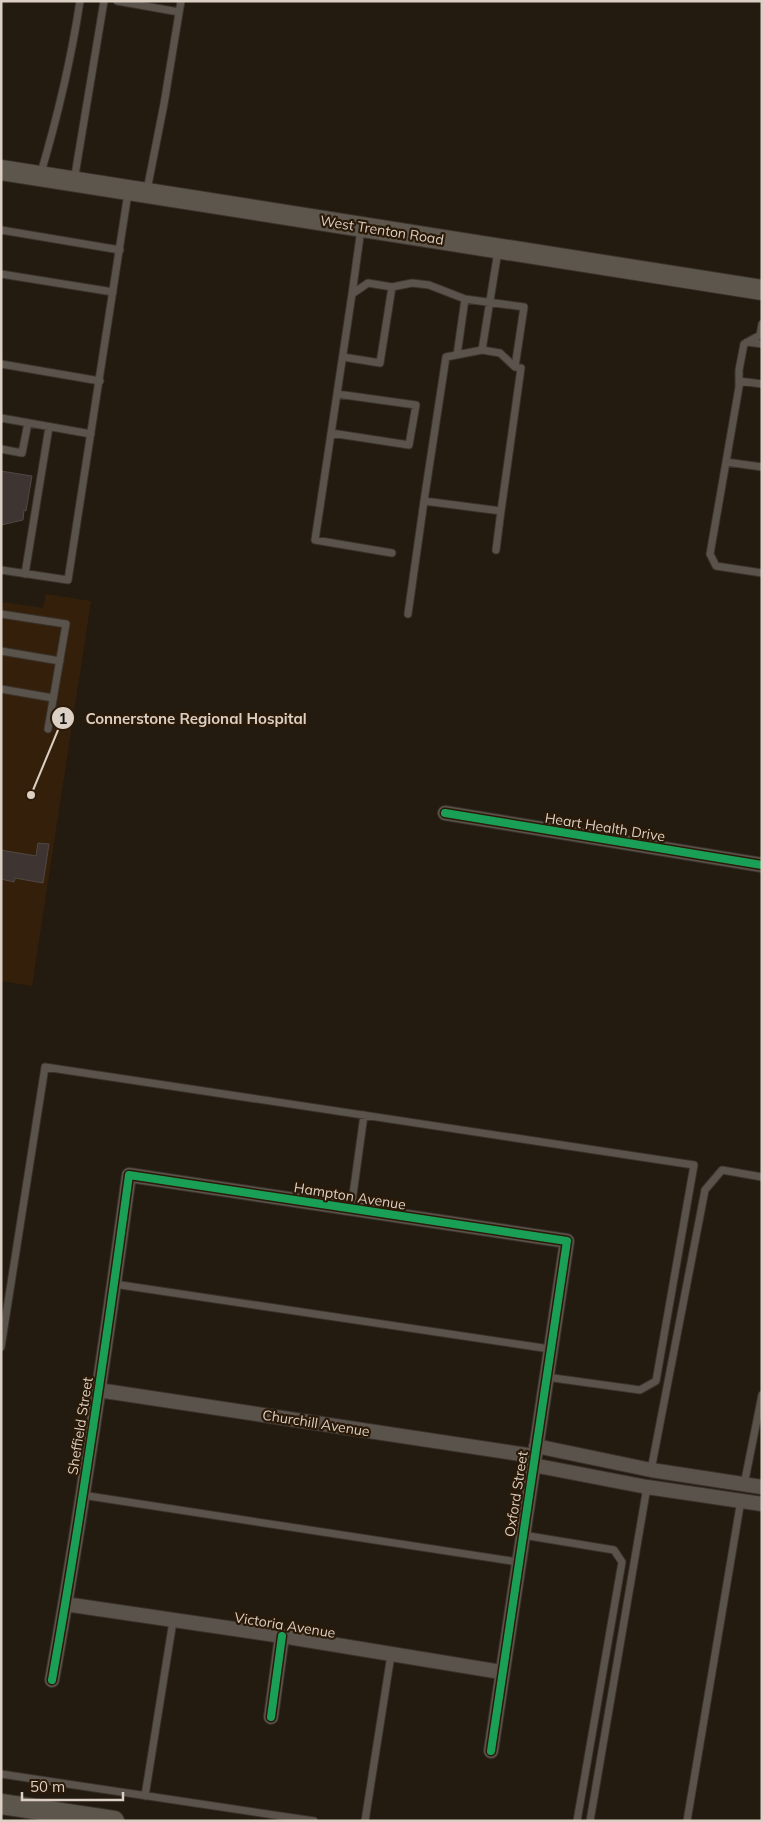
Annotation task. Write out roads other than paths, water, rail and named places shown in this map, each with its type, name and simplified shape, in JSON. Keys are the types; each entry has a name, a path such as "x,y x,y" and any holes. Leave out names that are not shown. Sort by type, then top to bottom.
{"main road":[{"name":"West Trenton Road","path":"1,170 762,290"},
{"path":"1,1804 114,1821"}],"street":[{"name":"Heart Health Drive","path":"445,814 762,865"},
{"name":"Hampton Avenue","path":"129,1175 567,1241"},
{"name":"Sheffield Street","path":"52,1680 82,1495 129,1175"},
{"name":"Oxford Street","path":"491,1751 501,1672 567,1241"},
{"name":"Churchill Avenue","path":"98,1390 534,1456 651,1470 762,1487"},
{"name":"Churchill Avenue","path":"534,1456 647,1487 762,1504"},
{"path":"647,1487 651,1470"},
{"path":"741,1500 744,1484"},
{"name":"Victoria Avenue","path":"65,1604 282,1636 501,1672"},
{"path":"272,1716 282,1636"}],"lane":[{"path":"40,176 74,40 80,1"},
{"path":"74,181 104,1"},
{"path":"117,1 179,12"},
{"path":"1,570 68,580 120,250 164,104 180,1"},
{"path":"362,227 315,540 392,553"},
{"path":"1,230 120,250"},
{"path":"482,350 498,248"},
{"path":"1,274 113,292"},
{"path":"352,294 368,283 392,287 412,283 429,285 465,299 524,307 515,367"},
{"path":"342,358 380,363 392,287"},
{"path":"457,354 465,299"},
{"path":"762,324 760,335 744,344 739,370 739,387 710,554 716,566 762,573"},
{"path":"748,342 762,344"},
{"path":"408,614 446,357 482,350 500,353 515,367 521,368 496,550"},
{"path":"1,364 100,381"},
{"path":"739,381 762,384"},
{"path":"331,433 409,445 416,406 337,394"},
{"path":"1,418 91,434"},
{"path":"1,449 22,453 28,423"},
{"path":"25,574 49,427"},
{"path":"726,462 762,467"},
{"path":"424,501 501,511"},
{"path":"1,614 66,624 48,729"},
{"path":"1,651 60,661"},
{"path":"1,689 53,698"},
{"path":"1,1347 44,1067 694,1164 656,1381 640,1390 546,1377"},
{"path":"351,1209 364,1115"},
{"path":"651,1470 705,1190 722,1170 762,1177"},
{"path":"114,1284 550,1349"},
{"path":"744,1484 762,1395"},
{"path":"590,1821 647,1487"},
{"path":"82,1495 518,1562"},
{"path":"687,1821 741,1500"},
{"path":"522,1535 614,1550 622,1562 577,1821"},
{"path":"145,1796 173,1621"},
{"path":"365,1821 392,1655"},
{"path":"1,1774 314,1821"}],"place":[{"name":"Connerstone Regional Hospital","path":"31,795"}]}
